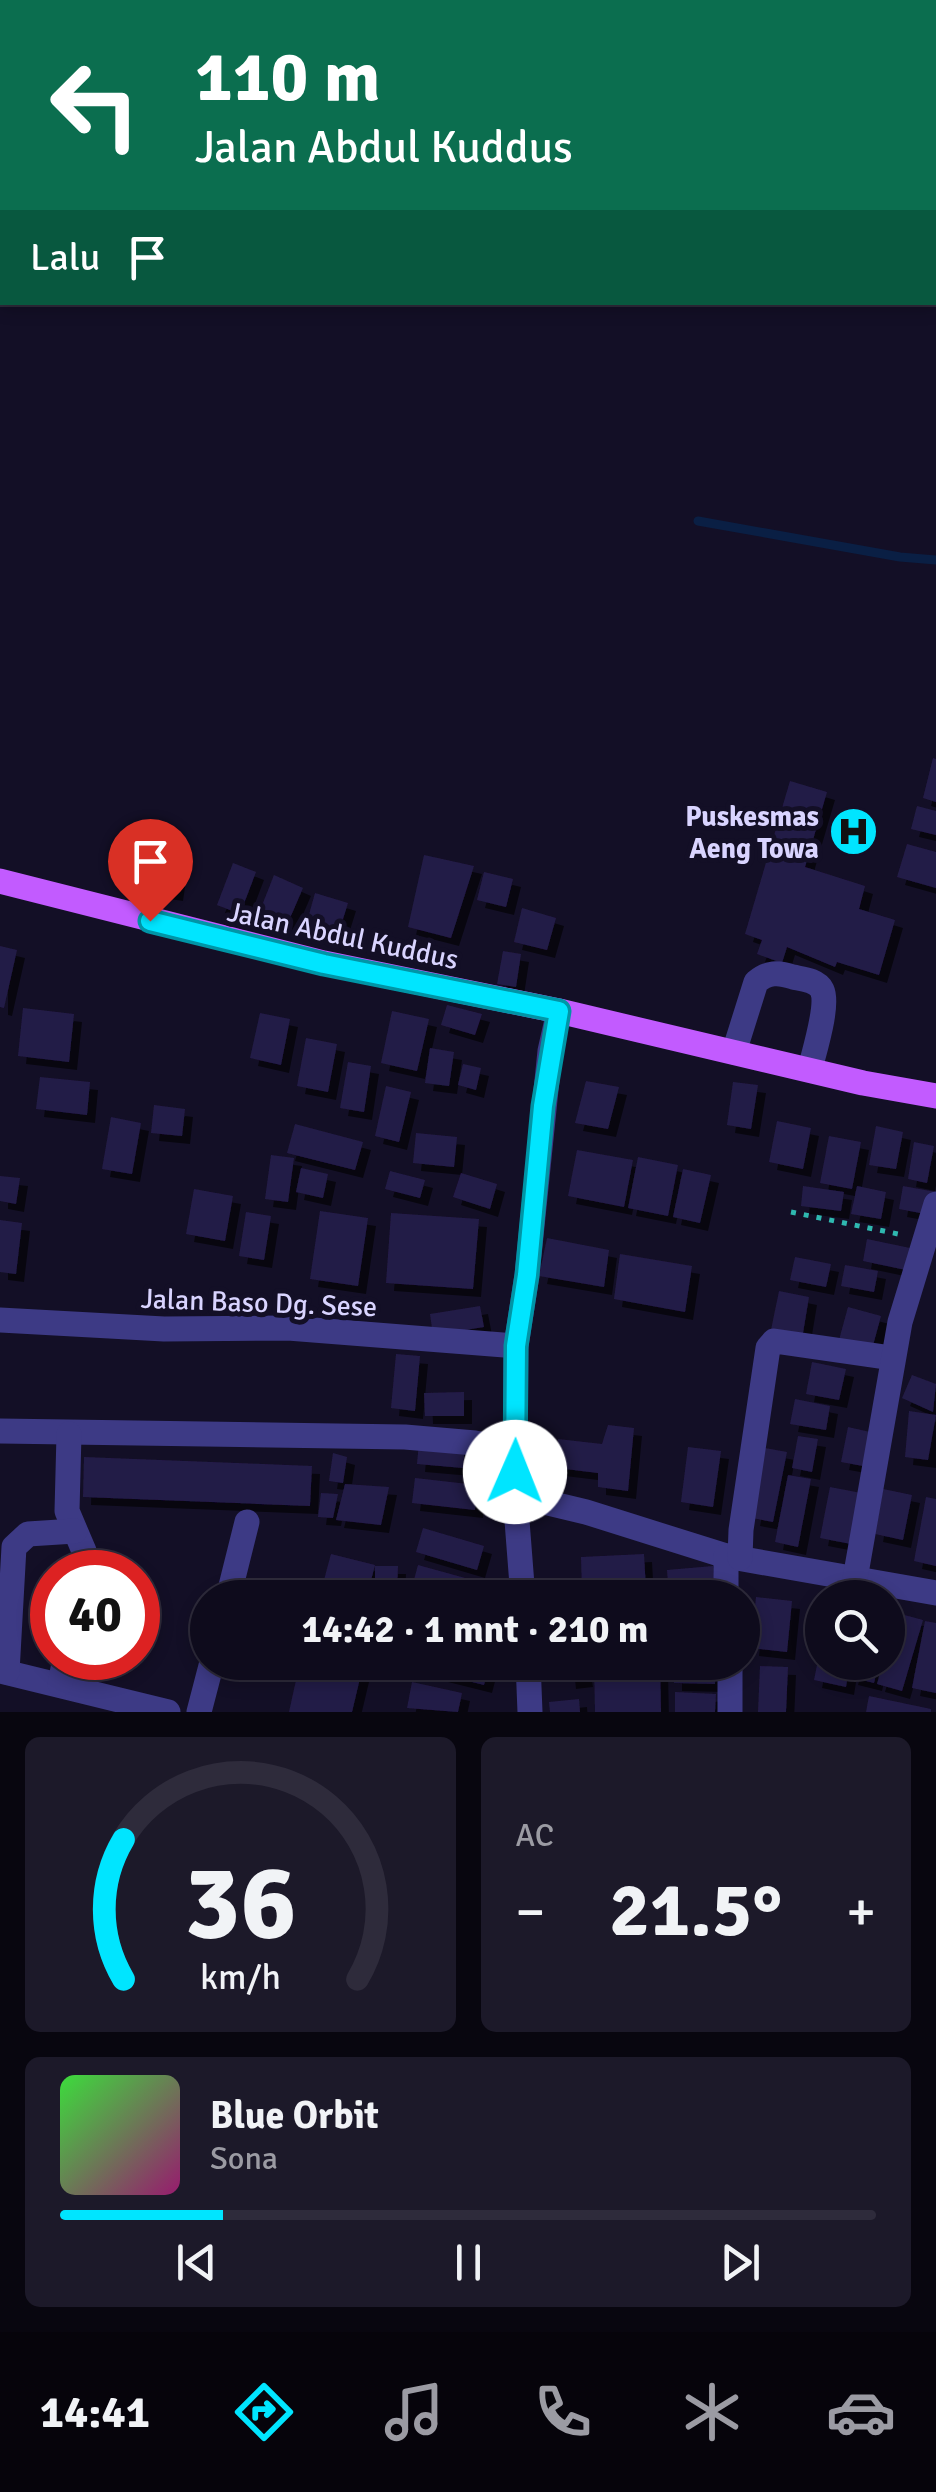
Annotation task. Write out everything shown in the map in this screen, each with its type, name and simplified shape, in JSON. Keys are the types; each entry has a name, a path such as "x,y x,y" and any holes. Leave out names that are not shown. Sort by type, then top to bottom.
{"main road":[{"name":"Jalan Abdul Kuddus","path":"0,881 324,964 559,1011 936,1096"}],"street":[{"path":"734,1052 756,982 764,975 780,973 816,983 822,990 824,1005 810,1070"},
{"path":"521,1580 515,1494 516,1346 527,1275 545,1088 559,1011"},
{"path":"855,1579 892,1358 936,1204"},
{"name":"Jalan Baso Dg. Sese","path":"0,1320 164,1328 288,1328 516,1346"},
{"path":"729,1580 768,1348 774,1341 795,1342 892,1358"},
{"path":"0,1431 404,1438 476,1442 516,1450"},
{"path":"69,1434 66,1511 84,1550"},
{"path":"515,1494 733,1556 936,1593"},
{"path":"232,1580 247,1522"},
{"path":"75,1531 28,1534 14,1546 4,1672 168,1712"},
{"path":"60,1684 61,1680"},
{"path":"199,1712 207,1680"},
{"path":"529,1680 530,1712"},
{"path":"730,1680 730,1712"}],"path":[{"path":"790,1212 925,1240"}],"building":[{"path":"933,758 936,759 936,802 923,798"},
{"path":"790,781 827,792 805,867 865,886 859,909 895,920 879,975 837,962 835,967 787,947 782,963 757,954 762,940 745,934"},
{"path":"917,806 936,811 936,835 911,829"},
{"path":"143,839 182,844 175,893 135,887"},
{"path":"907,844 936,852 936,888 897,877"},
{"path":"424,855 474,866 451,938 408,927"},
{"path":"233,863 256,872 240,914 217,905"},
{"path":"484,872 513,879 506,907 477,900"},
{"path":"274,875 303,888 287,925 259,913"},
{"path":"315,893 348,903 337,938 305,929"},
{"path":"522,908 556,918 547,950 514,942"},
{"path":"0,946 17,950 4,1008 0,1007"},
{"path":"503,951 521,954 516,987 497,984"},
{"path":"447,1005 482,1014 475,1035 441,1025"},
{"path":"23,1008 74,1014 69,1062 18,1056"},
{"path":"392,1011 429,1019 417,1071 381,1063"},
{"path":"260,1013 290,1019 281,1065 250,1058"},
{"path":"306,1038 337,1044 328,1092 297,1086"},
{"path":"430,1048 454,1052 449,1086 425,1083"},
{"path":"348,1062 371,1066 364,1112 340,1108"},
{"path":"463,1064 481,1068 476,1090 458,1085"},
{"path":"40,1077 90,1082 87,1115 36,1109"},
{"path":"586,1081 619,1087 608,1129 575,1123"},
{"path":"733,1082 758,1085 751,1129 727,1125"},
{"path":"386,1086 411,1092 399,1142 375,1136"},
{"path":"154,1105 185,1109 182,1136 151,1133"},
{"path":"111,1117 141,1123 132,1174 102,1169"},
{"path":"777,1121 811,1128 803,1169 769,1162"},
{"path":"295,1124 363,1142 355,1170 287,1153"},
{"path":"876,1126 903,1132 896,1169 869,1165"},
{"path":"416,1133 457,1137 454,1167 413,1163"},
{"path":"829,1136 861,1142 852,1189 820,1183"},
{"path":"914,1142 934,1146 927,1183 908,1179"},
{"path":"577,1150 633,1160 624,1207 568,1196"},
{"path":"271,1155 294,1158 288,1202 265,1199"},
{"path":"638,1157 678,1165 668,1216 628,1208"},
{"path":"301,1168 328,1174 323,1198 296,1192"},
{"path":"683,1169 711,1175 700,1223 673,1217"},
{"path":"390,1171 425,1180 420,1198 385,1189"},
{"path":"461,1173 497,1184 490,1209 453,1197"},
{"path":"0,1176 20,1178 16,1204 0,1201"},
{"path":"803,1186 844,1192 841,1211 801,1206"},
{"path":"857,1186 886,1192 881,1219 851,1214"},
{"path":"903,1186 936,1192 931,1215 899,1209"},
{"path":"194,1189 233,1196 225,1241 186,1234"},
{"path":"320,1211 368,1218 358,1286 310,1279"},
{"path":"246,1212 271,1216 264,1260 239,1256"},
{"path":"391,1213 479,1219 473,1289 386,1283"},
{"path":"0,1220 22,1223 16,1274 0,1272"},
{"path":"547,1238 609,1250 604,1287 539,1276"},
{"path":"867,1239 910,1248 906,1270 863,1261"},
{"path":"620,1254 692,1266 685,1312 614,1299"},
{"path":"795,1257 831,1264 826,1287 790,1280"},
{"path":"845,1265 878,1271 874,1292 841,1286"},
{"path":"779,1291 809,1297 802,1339 770,1335"},
{"path":"480,1306 484,1327 433,1335 430,1314"},
{"path":"848,1307 881,1316 872,1349 839,1340"},
{"path":"396,1354 420,1356 415,1411 391,1408"},
{"path":"812,1362 846,1369 839,1400 806,1394"},
{"path":"912,1375 936,1384 933,1412 902,1398"},
{"path":"464,1392 464,1416 425,1416 424,1393"},
{"path":"795,1399 830,1406 826,1430 790,1424"},
{"path":"909,1411 936,1415 928,1460 905,1457"},
{"path":"608,1425 634,1428 628,1491 598,1487 598,1473 557,1468 558,1439 602,1444"},
{"path":"848,1427 870,1432 863,1466 841,1462"},
{"path":"798,1436 818,1439 812,1472 792,1468"},
{"path":"419,1442 465,1446 463,1468 417,1464"},
{"path":"688,1447 721,1451 713,1507 681,1502"},
{"path":"765,1448 787,1452 773,1522 752,1518"},
{"path":"333,1453 347,1457 343,1483 329,1481"},
{"path":"84,1457 312,1466 310,1506 83,1497"},
{"path":"788,1475 811,1479 798,1547 775,1542"},
{"path":"415,1478 477,1485 475,1510 412,1503"},
{"path":"345,1484 389,1487 381,1525 336,1520"},
{"path":"830,1487 861,1493 851,1544 820,1538"},
{"path":"883,1489 912,1495 903,1540 875,1534"},
{"path":"321,1493 338,1494 333,1518 318,1517"},
{"path":"926,1497 936,1499 936,1566 914,1561"},
{"path":"423,1528 484,1546 477,1570 416,1552"},
{"path":"331,1554 375,1565 371,1580 324,1580"},
{"path":"644,1554 645,1580 582,1580 581,1557"},
{"path":"418,1565 472,1580 414,1580"},
{"path":"375,1566 398,1566 397,1580 375,1580"},
{"path":"713,1566 714,1580 668,1580 667,1570"},
{"path":"760,1597 792,1601 787,1652 760,1649"},
{"path":"905,1615 923,1620 902,1691 877,1684 878,1680 905,1680"},
{"path":"925,1621 936,1623 936,1693 912,1688"},
{"path":"760,1666 788,1667 786,1712 758,1712"},
{"path":"296,1680 360,1680 352,1712 289,1712"},
{"path":"594,1680 660,1680 661,1712 595,1712"},
{"path":"674,1680 715,1680 715,1684"},
{"path":"814,1680 847,1680 846,1687"},
{"path":"412,1682 462,1693 458,1712 407,1708"},
{"path":"675,1692 716,1694 715,1712 675,1712"},
{"path":"869,1696 931,1709 931,1712 866,1712"},
{"path":"579,1699 580,1712 550,1712 549,1702"}],"waterway":[{"path":"698,521 936,560"}],"place":[{"name":"Puskesmas Aeng Towa","path":"854,832"}],"route":[{"path":"150,921 324,964 559,1011 550,1051 516,1346 515,1472"}]}
